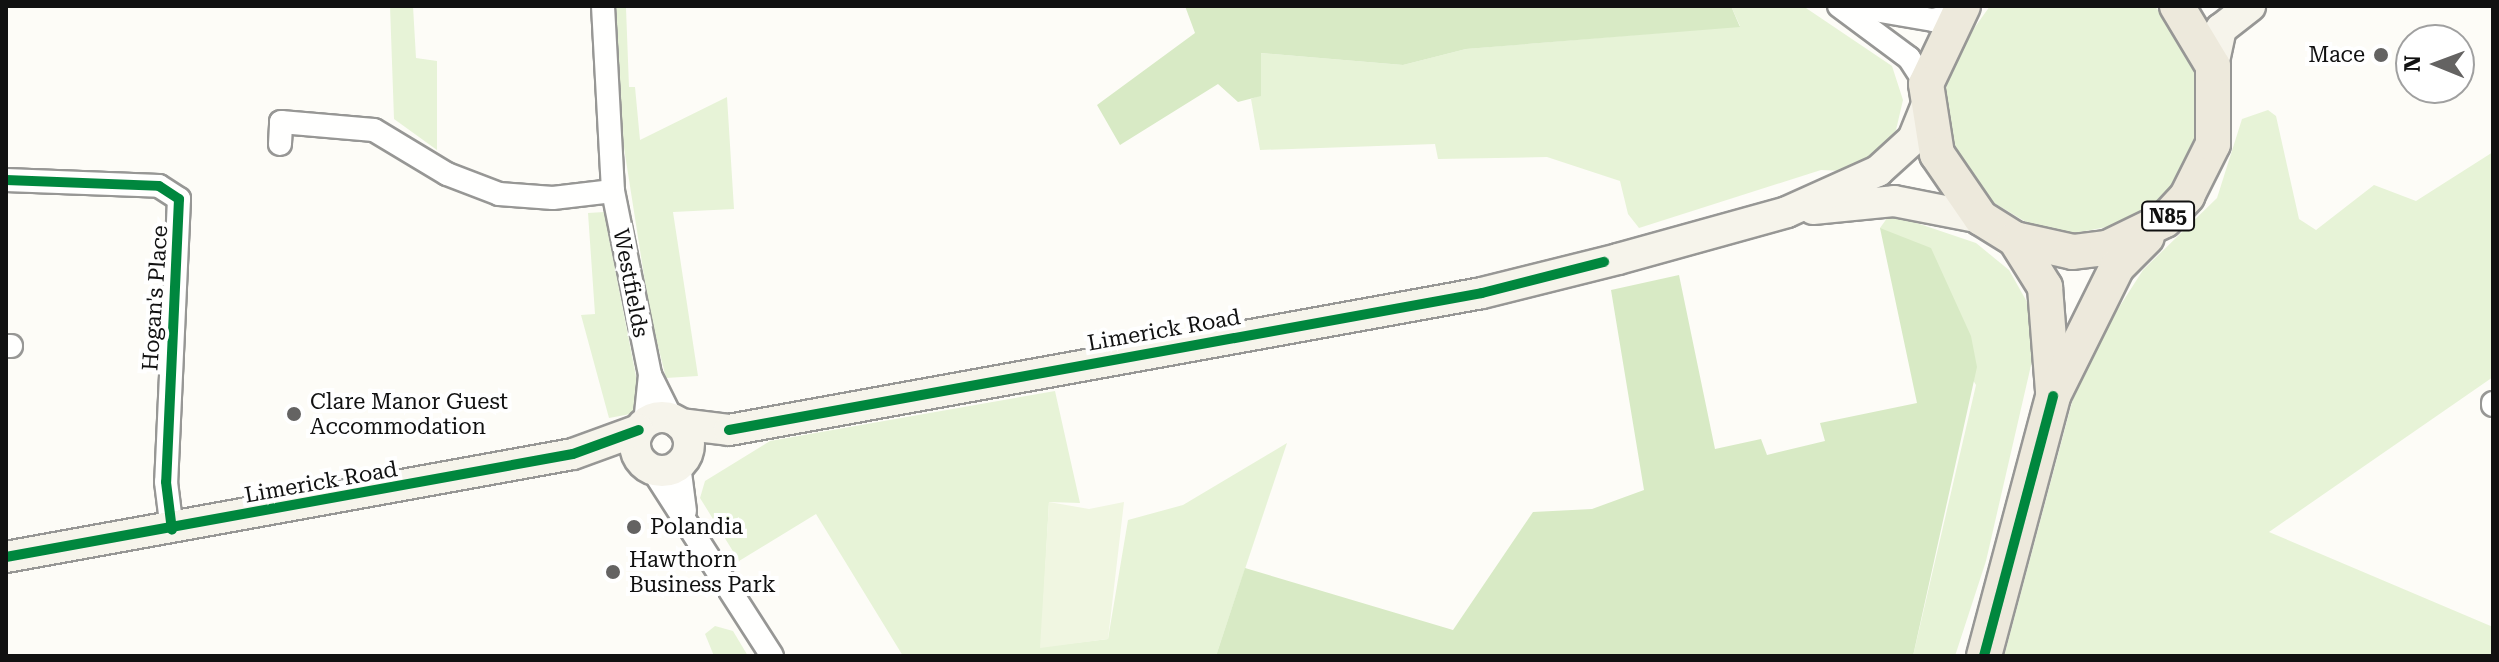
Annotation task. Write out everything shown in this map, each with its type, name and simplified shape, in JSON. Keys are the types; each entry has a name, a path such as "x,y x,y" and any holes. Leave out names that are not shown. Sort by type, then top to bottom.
{"main road":[{"path":"2177,6 2213,66"},
{"path":"2213,66 2221,29 2250,6"},
{"path":"1787,212 1878,171 1913,139 1959,11"},
{"name":"N85","path":"1984,656 2053,396 2117,267 2187,196 2213,144 2213,66"},
{"name":"N85","path":"1926,96 1937,154 1981,218 2015,239 2073,252 2107,248 2165,220"},
{"path":"1787,212 1894,201 1981,218"},
{"name":"Limerick Road","path":"6,557 172,530 573,454 659,424 729,430 1482,293 1787,212"},
{"name":"N85","path":"2015,239 2045,287 2053,396"},
{"path":"659,424 688,440 665,464 635,448 659,424"},
{"name":"Limerick Road","path":"573,454 665,464 729,430"}],"street":[{"name":"Westfields","path":"603,6 613,191 659,424"},
{"path":"1839,6 1909,58 1926,96"},
{"path":"1851,6 1933,20 1959,11"},
{"path":"280,144 281,122 374,130 447,174 499,194 553,198 613,191"},
{"name":"Hogan's Place","path":"6,180 159,186 179,199 168,396 172,530"},
{"path":"665,464 685,512 772,656"}],"green space":[{"path":"390,6 413,6 416,58 437,61 437,150 394,119"},
{"path":"616,6 626,8 629,87 635,87 640,140 727,97 734,209 673,212 698,376 666,378 650,314 622,135"},
{"path":"1185,6 1731,6 1740,27 1466,49 1403,65 1261,53 1261,96 1238,102 1218,84 1120,145 1097,105 1195,33"},
{"path":"1731,6 1803,6 1892,66 1903,100 1896,130 1877,153 1843,171 1821,170 1639,228 1628,214 1620,181 1547,157 1438,159 1435,144 1260,150 1251,99 1261,95 1260,53 1403,65 1466,49 1740,26"},
{"path":"1990,6 2153,6 2168,17 2196,63 2201,114 2188,168 2156,202 2117,225 2075,233 2036,228 1979,194 1954,157 1943,104 1952,59"},
{"path":"2268,110 2276,116 2299,219 2316,230 2374,185 2416,201 2493,152 2493,377 2269,532 2493,627 2493,656 2004,656 2082,365 2143,270 2217,198 2242,119"},
{"path":"604,212 640,397 636,413 609,418 581,315 595,314 588,213"},
{"path":"1890,214 1976,243 2009,270 2031,309 2032,361 1986,561 1955,656 1913,656 1976,385 1880,228"},
{"path":"1880,228 1931,248 1971,336 1977,367 1913,656 1216,656 1245,568 1453,630 1533,512 1592,509 1644,490 1611,290 1679,275 1715,449 1761,439 1767,455 1825,441 1820,423 1917,403"},
{"path":"1055,391 1080,503 1049,502 1041,647 1108,639 1128,520 1183,505 1287,443 1216,656 903,656 816,514 739,561 700,498 705,481 770,441"},
{"path":"1049,502 1089,509 1124,502 1108,639 1040,648"},
{"path":"715,626 733,631 748,656 714,656 705,634"}],"cycle path":[{"path":"6,180 159,186 179,199 166,482 172,530"},
{"path":"729,430 1482,293 1604,262"},
{"path":"1984,656 2053,396"},
{"path":"6,557 573,454 639,430"}],"place":[{"name":"Mace","path":"2381,55"},
{"name":"Clare Manor Guest Accommodation","path":"294,414"},
{"name":"Polandia","path":"634,527"},
{"name":"Hawthorn Business Park","path":"613,572"}]}
